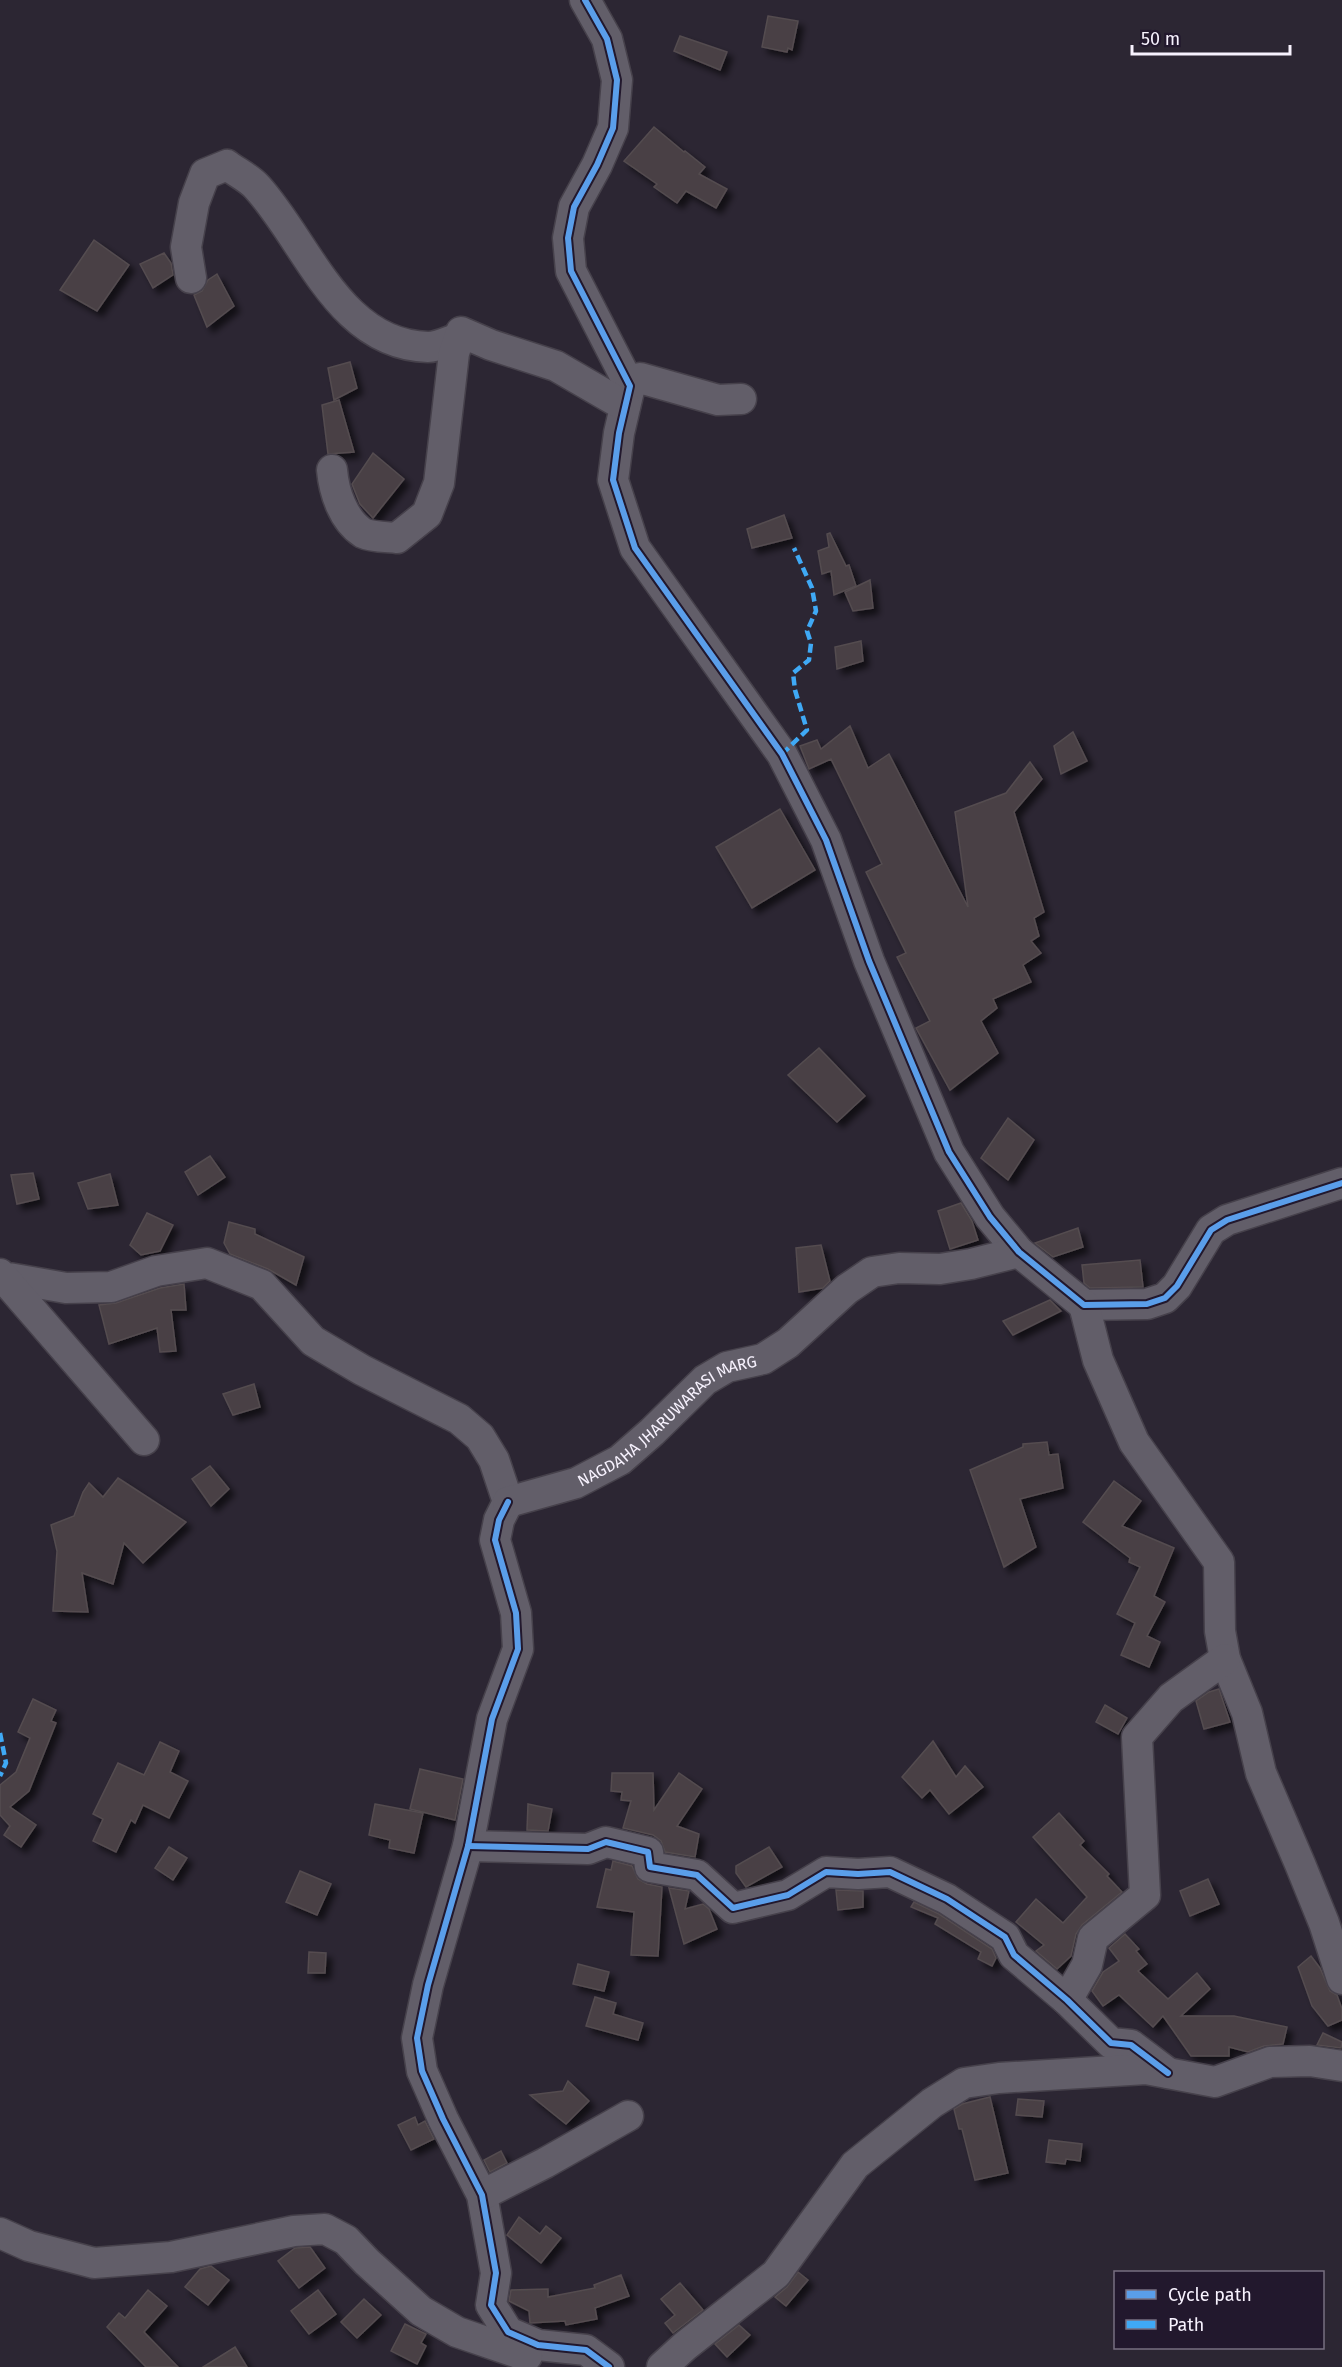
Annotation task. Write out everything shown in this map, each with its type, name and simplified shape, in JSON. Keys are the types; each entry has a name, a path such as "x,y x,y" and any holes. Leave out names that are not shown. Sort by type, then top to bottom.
{"street":[{"path":"585,0 607,39 617,80 613,128 597,165 574,207 568,238 571,271 618,359 627,396"},
{"path":"191,278 186,247 194,203 205,174 227,165 255,185 340,303 369,327 393,342 430,347 459,338"},
{"path":"332,470 334,486 348,518 365,534 397,538 427,514 439,483 454,353 461,333 556,366 627,396"},
{"path":"741,399 718,400 640,378 627,396 619,433 613,480 635,548 782,754 826,840 869,961 949,1152 990,1217 1019,1252 1084,1305 1098,1360 1134,1442 1219,1562 1220,1631 1225,1659 1248,1713 1261,1773 1308,1884 1342,1979"},
{"path":"1084,1305 1148,1304 1165,1298 1177,1286 1210,1230 1227,1220 1342,1183"},
{"name":"NAGDAHA JHARUWARASI MARG","path":"508,1503 576,1483 620,1460 705,1380 727,1367 764,1359 788,1343 847,1289 872,1272 899,1268 940,1269 1019,1252"},
{"path":"1,1276 66,1287 111,1287 156,1271 207,1263 262,1285 313,1341 362,1370 459,1419 480,1437 494,1460 508,1503 499,1520 495,1540 516,1613 518,1649 492,1719 468,1846 428,1985 417,2038 422,2071 443,2119 482,2195 496,2273 491,2306 508,2332 538,2344 586,2350 609,2367"},
{"path":"1,1276 144,1440"},
{"path":"1066,2001 1088,1965 1093,1938 1145,1895 1137,1737 1171,1698 1225,1659"},
{"path":"468,1846 588,1849 606,1842 648,1852 650,1867 697,1875 733,1908 788,1896 826,1872 858,1874 890,1872 947,1899 1005,1937 1014,1955 1111,2043 1131,2045 1168,2073"},
{"path":"662,2367 776,2274 855,2165 932,2103 964,2083 999,2078 1146,2069 1215,2082 1270,2062 1310,2061 1342,2066"},
{"path":"482,2195 545,2163 628,2116"},
{"path":"0,2233 29,2246 94,2263 171,2258 294,2231 325,2229 346,2240 421,2311 457,2332 547,2362 552,2367"}],"building":[{"path":"768,16 798,21 792,50 788,48 787,52 762,47"},
{"path":"680,36 727,52 720,70 674,51"},
{"path":"654,127 705,167 699,174 727,189 716,208 686,191 677,203 654,187 657,184 624,161"},
{"path":"94,240 129,265 97,311 60,290"},
{"path":"164,253 171,263 173,275 153,288 140,264"},
{"path":"217,274 234,306 207,327 194,295 202,291 208,280"},
{"path":"350,362 357,388 334,400 328,368"},
{"path":"339,400 354,452 328,454 322,405"},
{"path":"373,453 404,479 373,518 360,504 352,484"},
{"path":"784,515 792,538 752,548 747,529"},
{"path":"830,533 846,566 849,565 856,586 834,595 831,571 822,574 818,551 829,547 827,534"},
{"path":"870,580 873,608 853,611 845,592"},
{"path":"861,641 863,661 837,669 835,647"},
{"path":"850,726 868,768 889,754 968,907 955,812 1006,793 1030,762 1042,779 1014,812 1044,912 1034,918 1039,936 1031,941 1041,953 1023,965 1031,982 993,999 997,1008 981,1021 998,1053 950,1090 916,1028 930,1021 897,957 906,953 866,872 882,864 831,759 809,769 800,746 817,740 821,749"},
{"path":"1073,732 1087,761 1061,774 1054,746"},
{"path":"780,809 815,870 752,908 716,847"},
{"path":"819,1048 865,1096 837,1122 788,1075"},
{"path":"1008,1118 1034,1140 1008,1180 981,1158"},
{"path":"210,1156 225,1177 198,1195 185,1172"},
{"path":"33,1173 39,1199 17,1204 11,1175"},
{"path":"110,1174 118,1205 88,1209 78,1183"},
{"path":"961,1203 972,1221 978,1240 950,1249 938,1211"},
{"path":"147,1213 173,1225 160,1251 141,1255 130,1245"},
{"path":"229,1222 255,1229 255,1234 304,1257 296,1285 268,1269 230,1254 224,1243"},
{"path":"1078,1228 1083,1247 1053,1257 1035,1243"},
{"path":"821,1245 830,1281 823,1288 799,1292 796,1248"},
{"path":"1140,1260 1143,1287 1090,1288 1084,1283 1082,1265"},
{"path":"184,1284 186,1310 171,1310 176,1351 160,1352 157,1328 109,1344 99,1305 116,1303 160,1288"},
{"path":"1050,1300 1061,1311 1013,1335 1003,1321"},
{"path":"254,1384 260,1407 233,1415 223,1394"},
{"path":"1047,1442 1049,1455 1058,1454 1063,1488 1020,1499 1036,1547 1004,1567 970,1470 1023,1447 1023,1444"},
{"path":"210,1466 229,1489 211,1506 192,1479"},
{"path":"118,1478 186,1522 143,1563 124,1543 113,1584 82,1573 88,1612 53,1611 57,1551 51,1525 74,1516 89,1483 103,1497"},
{"path":"1114,1481 1141,1501 1122,1526 1174,1548 1154,1596 1165,1602 1147,1636 1160,1642 1149,1667 1121,1655 1135,1623 1117,1614 1140,1567 1129,1562 1130,1558 1083,1522"},
{"path":"1219,1689 1230,1722 1204,1729 1196,1701 1209,1692"},
{"path":"33,1699 56,1710 51,1721 56,1723 29,1791 10,1807 36,1825 21,1847 4,1835 10,1826 0,1815 0,1785 16,1772 30,1738 18,1732"},
{"path":"1105,1705 1127,1718 1118,1734 1096,1722"},
{"path":"933,1741 956,1777 965,1766 983,1787 949,1814 930,1790 922,1798 902,1777"},
{"path":"160,1742 179,1751 170,1772 188,1781 169,1818 143,1805 135,1823 131,1820 116,1852 93,1841 103,1819 93,1814 118,1763 144,1775"},
{"path":"420,1769 463,1779 455,1820 410,1809"},
{"path":"612,1773 653,1773 654,1810 679,1773 702,1789 677,1826 699,1834 695,1857 665,1852 661,1841 653,1835 623,1828 631,1801 621,1800 622,1792 611,1791"},
{"path":"375,1804 423,1813 414,1853 389,1848 390,1840 369,1835"},
{"path":"528,1804 552,1809 548,1831 527,1830"},
{"path":"1059,1813 1084,1841 1080,1845 1109,1874 1107,1876 1122,1892 1082,1925 1076,1934 1071,1956 1057,1969 1036,1951 1044,1945 1016,1922 1036,1899 1063,1923 1087,1897 1033,1837"},
{"path":"169,1847 187,1858 173,1880 155,1868"},
{"path":"769,1847 782,1867 746,1887 736,1873 736,1866"},
{"path":"613,1861 632,1866 638,1879 647,1884 662,1887 658,1956 631,1955 634,1912 597,1907 606,1869 611,1870"},
{"path":"300,1871 331,1884 317,1915 286,1902"},
{"path":"1208,1879 1219,1904 1190,1916 1180,1891"},
{"path":"669,1888 689,1891 685,1909 703,1904 709,1909 717,1929 684,1944"},
{"path":"836,1890 863,1891 863,1907 838,1910"},
{"path":"914,1902 939,1914 992,1949 996,1958 992,1966 978,1959 981,1952 935,1924 938,1918 911,1907"},
{"path":"1125,1934 1139,1949 1136,1951 1147,1964 1138,1971 1168,1999 1197,1973 1210,1989 1181,2016 1234,2016 1287,2027 1283,2044 1264,2046 1248,2052 1229,2047 1229,2056 1191,2056 1163,2016 1153,2027 1119,1995 1103,2006 1092,1991 1103,1972 1119,1961 1109,1948"},
{"path":"309,1952 326,1953 325,1973 308,1973"},
{"path":"1311,1956 1320,1968 1330,1991 1337,1995 1342,2009 1342,2020 1328,2026 1312,2006 1298,1967"},
{"path":"578,1964 609,1972 604,1991 573,1984"},
{"path":"595,1997 616,2003 613,2014 643,2023 638,2040 586,2026"},
{"path":"1323,2033 1342,2042 1341,2048 1317,2045"},
{"path":"568,2081 589,2101 566,2124 530,2095 563,2091"},
{"path":"990,2097 1008,2173 975,2180 962,2129 959,2129 954,2109 962,2104"},
{"path":"1018,2099 1044,2101 1042,2117 1016,2115"},
{"path":"415,2117 418,2125 425,2121 434,2139 411,2150 398,2125"},
{"path":"1049,2140 1082,2144 1080,2161 1066,2159 1065,2164 1046,2162"},
{"path":"501,2151 507,2163 490,2172 484,2160"},
{"path":"519,2217 540,2234 546,2226 561,2238 541,2263 507,2235"},
{"path":"310,2247 325,2268 299,2288 278,2261 295,2248"},
{"path":"211,2266 229,2280 208,2305 185,2287 200,2269"},
{"path":"798,2272 808,2280 786,2306 775,2297 787,2287"},
{"path":"621,2275 629,2296 595,2308 597,2319 566,2325 565,2321 530,2323 529,2311 509,2301 511,2290 548,2289 548,2297 595,2288 594,2285"},
{"path":"680,2283 703,2310 673,2333 665,2323 675,2315 661,2299"},
{"path":"148,2290 167,2306 144,2332 178,2367 146,2367 107,2327 119,2313 125,2318"},
{"path":"318,2290 336,2314 309,2334 291,2311"},
{"path":"364,2299 381,2315 357,2338 341,2322"},
{"path":"405,2324 426,2334 421,2343 426,2346 417,2364 391,2351"},
{"path":"739,2325 750,2335 727,2357 715,2344"},
{"path":"235,2347 247,2367 203,2367"}],"marked path":[{"path":"782,754 807,730 795,690 793,673 809,660 811,643 807,631 816,611 812,588 794,548"},
{"path":"0,1733 6,1763 0,1776"}],"cycle path":[{"path":"585,0 607,39 617,80 613,128 597,165 574,207 568,238 571,271 630,386 619,433 613,480 635,548 782,754 826,840 869,961 949,1152 990,1217 1019,1252 1084,1305 1147,1304 1165,1298 1177,1286 1211,1230 1227,1220 1342,1183"},
{"path":"508,1502 499,1520 495,1540 516,1613 518,1649 492,1719 468,1846 428,1985 417,2038 422,2071 443,2119 482,2195 496,2273 491,2305 508,2332 538,2345 586,2350 609,2367"},
{"path":"468,1846 588,1849 606,1842 648,1852 650,1867 697,1875 733,1908 788,1895 826,1872 858,1874 890,1872 947,1899 1005,1937 1014,1955 1067,2000 1111,2043 1131,2045 1168,2073"}]}
